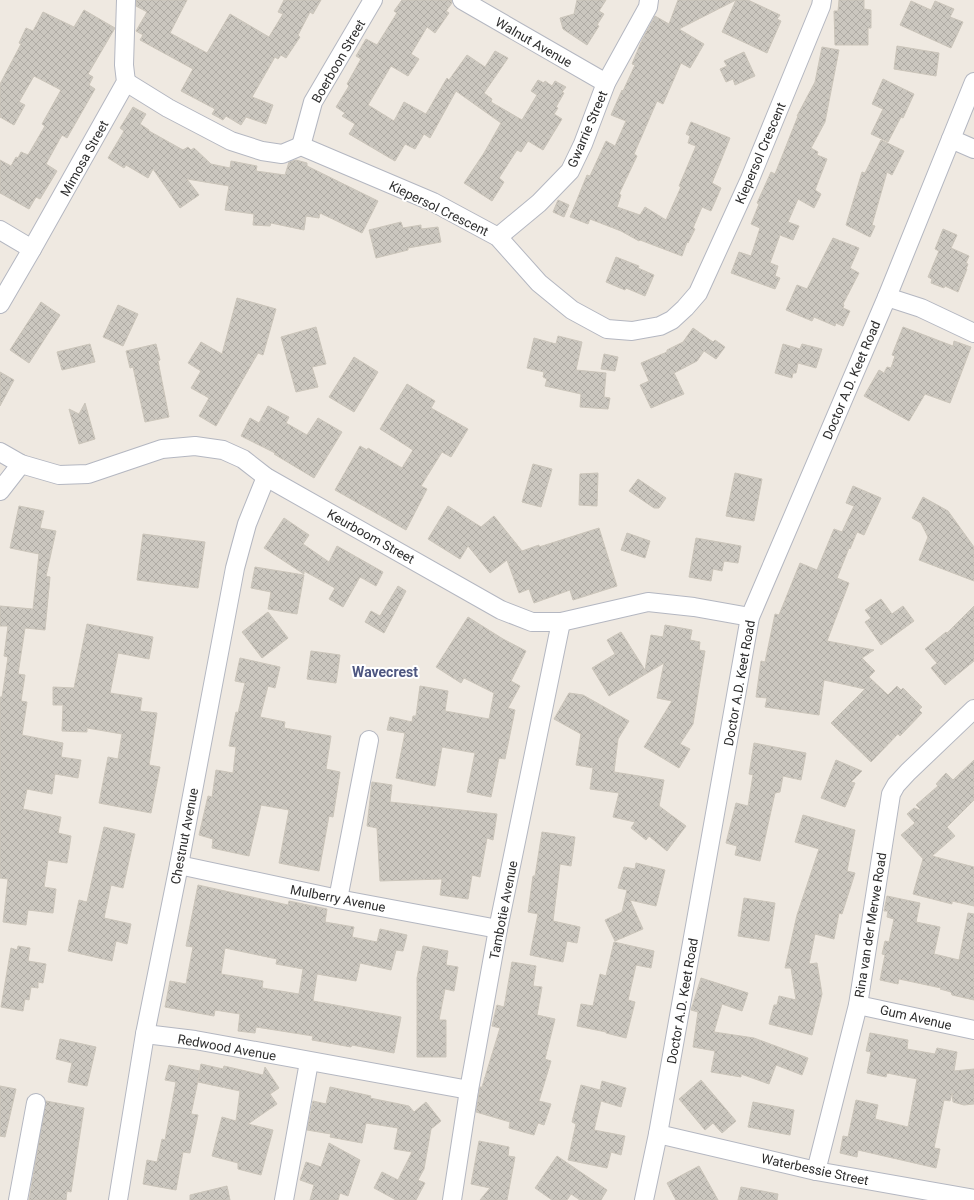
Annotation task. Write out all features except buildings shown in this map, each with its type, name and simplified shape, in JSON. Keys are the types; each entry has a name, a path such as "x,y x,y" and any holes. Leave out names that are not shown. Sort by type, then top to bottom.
{"street":[{"path":"126,0 124,66 126,82 168,108 230,141 262,151 282,154 301,146"},
{"name":"Boerboon Street","path":"301,146 313,102 373,0"},
{"name":"Walnut Avenue","path":"462,0 606,83"},
{"name":"Gwarrie Street","path":"498,237 539,202 570,171 583,144 606,83 648,7 649,0"},
{"name":"Kiepersol Crescent","path":"301,146 433,202 498,237 539,283 572,310 607,329 632,331 660,326 672,320 698,293 750,180 822,6 822,0"},
{"name":"Mimosa Street","path":"0,304 126,82"},
{"name":"Doctor A.D. Keet Road","path":"644,1200 658,1134 750,617 887,298 974,82"},
{"path":"951,139 974,149"},
{"path":"0,230 32,250"},
{"path":"887,298 921,308 974,333"},
{"name":"Keurboom Street","path":"0,452 21,464 59,475 88,474 162,449 195,446 223,450 244,459 266,477 501,610 532,622 562,622 648,602 694,607 750,617"},
{"path":"0,491 21,464"},
{"name":"Chestnut Avenue","path":"118,1200 145,1034 179,865 235,568 247,524 266,477"},
{"name":"Tambotie Avenue","path":"452,1200 469,1090 498,929 562,622"},
{"name":"Rina van der Merwe Road","path":"816,1170 858,1004 891,794 896,785 908,772 974,709"},
{"path":"338,899 369,740"},
{"name":"Mulberry Avenue","path":"179,865 338,899 498,929"},
{"name":"Gum Avenue","path":"858,1004 974,1030"},
{"name":"Redwood Avenue","path":"145,1034 194,1040 469,1090"},
{"path":"284,1200 309,1062"},
{"path":"18,1200 36,1103"},
{"name":"Waterbessie Street","path":"658,1134 816,1170 974,1199"}],"district":[{"name":"Wavecrest","path":"385,672"}]}
